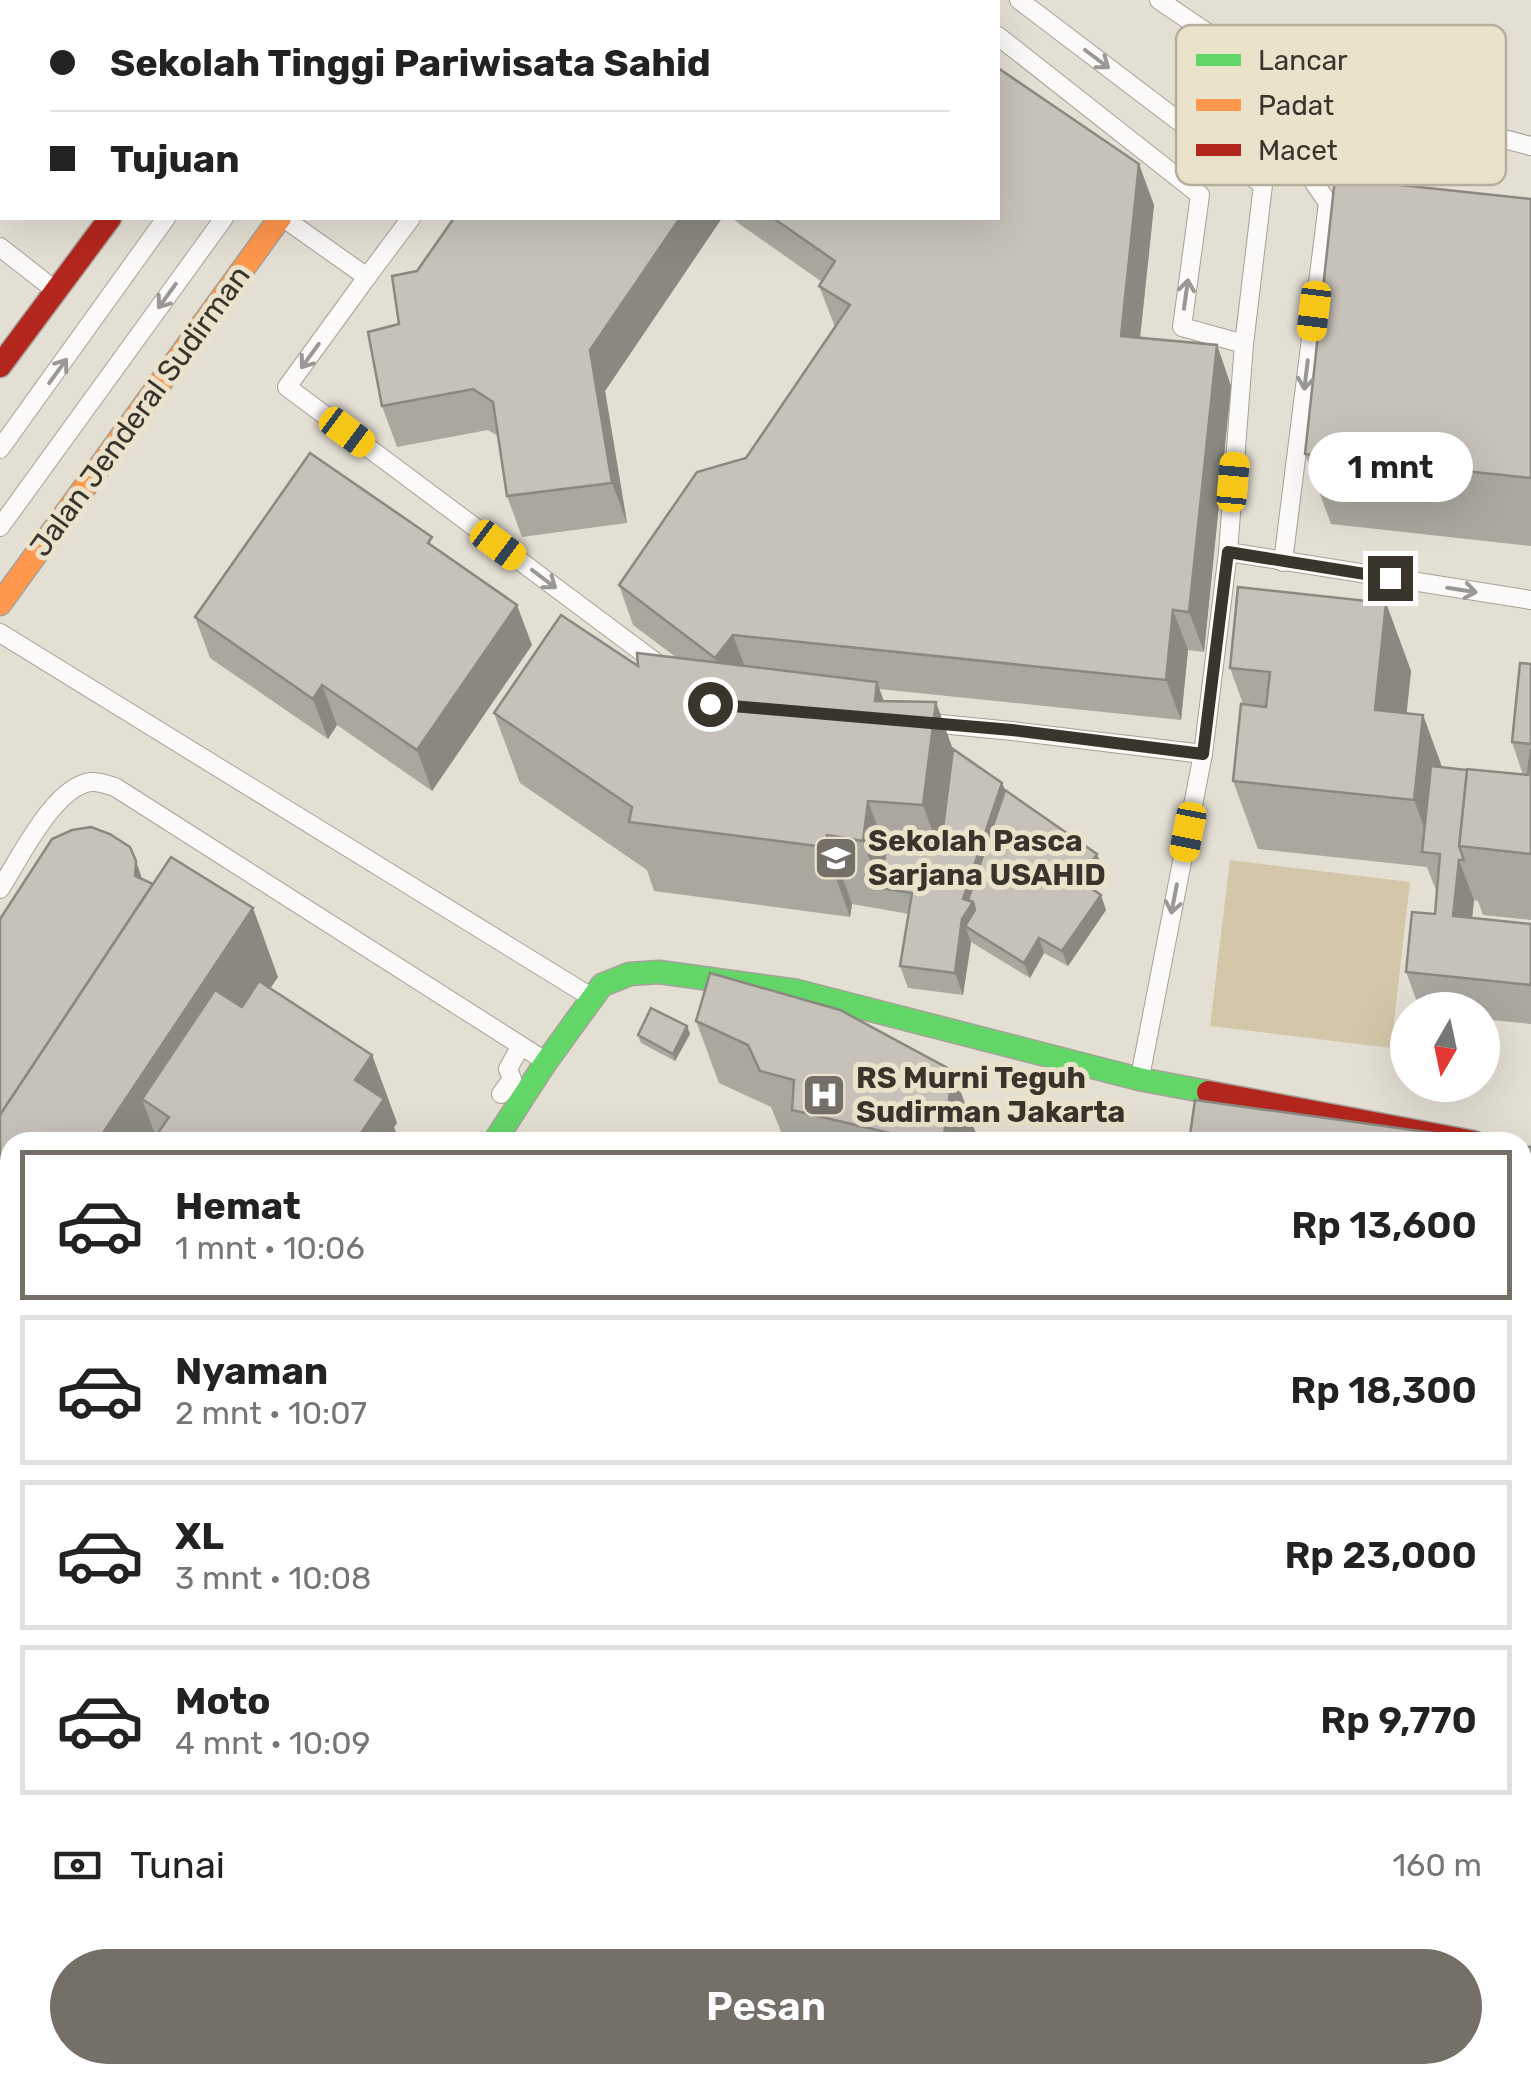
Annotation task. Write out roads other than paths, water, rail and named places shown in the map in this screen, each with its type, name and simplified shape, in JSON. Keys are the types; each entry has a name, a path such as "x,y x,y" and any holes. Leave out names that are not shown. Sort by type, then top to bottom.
{"street":[{"path":"0,366 108,220"},
{"name":"Jalan Jenderal Sudirman","path":"0,604 281,220"},
{"path":"499,1132 520,1085 546,1062 602,985 630,974 660,972 777,988 1139,1079 1421,1132"}],"lane":[{"path":"1019,0 1176,120"},
{"path":"1159,0 1196,25"},
{"path":"1000,38 1176,176"},
{"path":"1506,140 1531,146"},
{"path":"1187,185 1200,195 1182,327 1244,344"},
{"path":"1139,1079 1203,754 1228,552 1244,344 1262,185"},
{"path":"1283,562 1328,203 1316,185"},
{"path":"1328,203 1364,207"},
{"path":"0,450 165,220"},
{"path":"0,528 223,220"},
{"path":"285,220 367,277"},
{"path":"410,220 287,387 679,680"},
{"path":"0,247 55,290"},
{"path":"1228,552 1531,600"},
{"path":"0,633 593,998"},
{"path":"899,720 1203,754"},
{"path":"0,889 46,816 72,788 94,781 114,787 546,1062"},
{"path":"491,1110 520,1085 508,1068 520,1047"}],"place":[{"name":"Sekolah Pasca Sarjana USAHID","path":"836,858"},
{"name":"RS Murni Teguh Sudirman Jakarta","path":"824,1095"}]}
